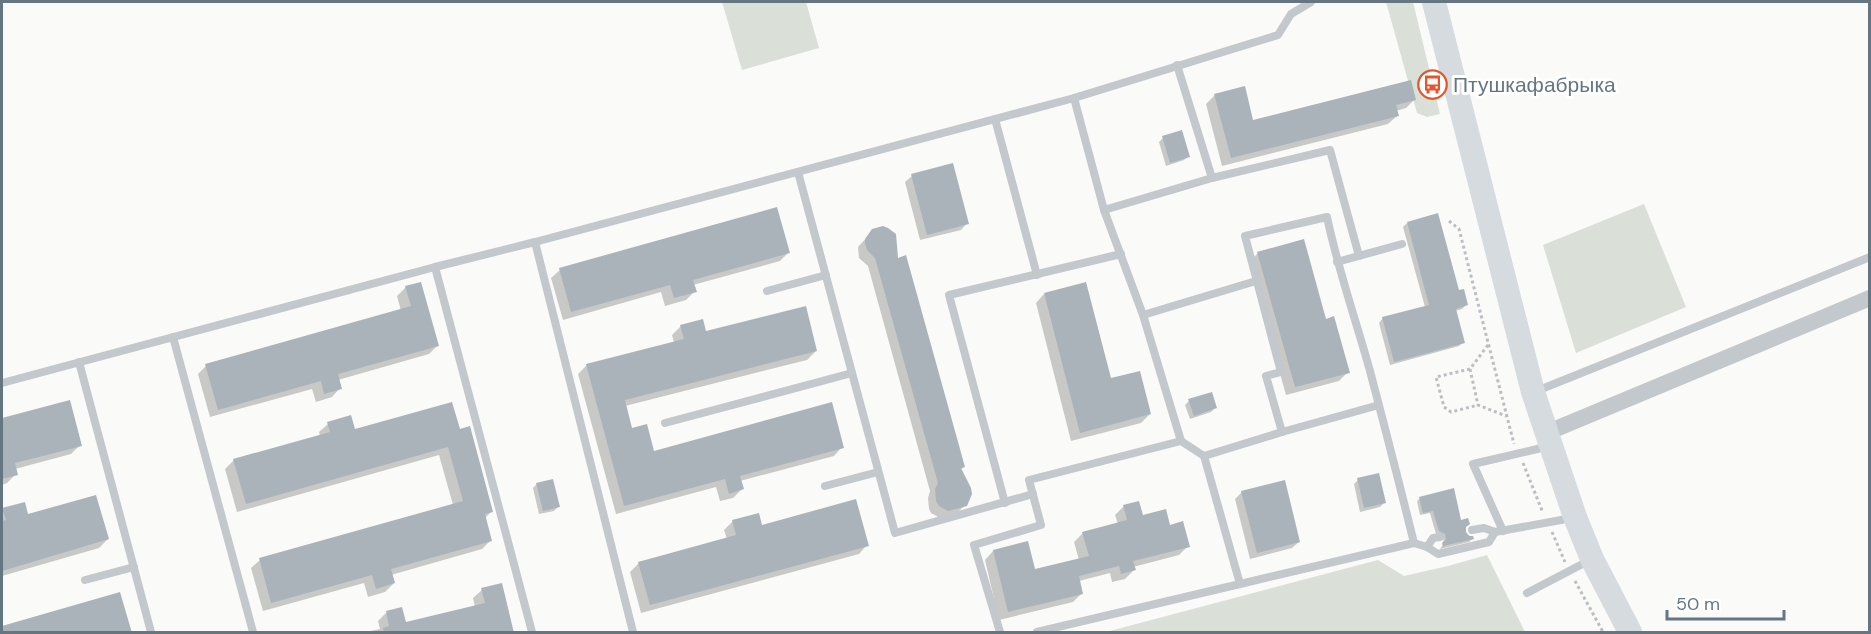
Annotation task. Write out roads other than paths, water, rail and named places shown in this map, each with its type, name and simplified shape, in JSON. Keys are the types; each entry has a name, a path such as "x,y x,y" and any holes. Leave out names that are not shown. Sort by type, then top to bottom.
{"main road":[{"path":"1434,2 1533,392 1575,517 1592,559 1630,633"}],"street":[{"path":"1548,440 1869,298"}],"lane":[{"path":"2,383 1074,98 1278,35 1292,14 1311,2"},
{"path":"1177,65 1212,178"},
{"path":"1074,98 1104,210 1143,315 1181,441 1204,456 1240,584"},
{"path":"995,119 1037,274"},
{"path":"1104,210 1212,178 1330,150 1359,256"},
{"path":"798,172 895,533 1033,494"},
{"path":"1282,432 1266,376 1281,372 1245,236 1327,218 1337,262 1379,405 1414,543"},
{"path":"535,242 633,633"},
{"path":"1337,262 1402,244"},
{"path":"1005,502 949,296 1121,255"},
{"path":"1533,392 1869,257"},
{"path":"435,267 532,633"},
{"path":"767,291 826,275"},
{"path":"1143,315 1256,281"},
{"path":"173,337 253,633"},
{"path":"79,362 151,633"},
{"path":"665,423 852,373"},
{"path":"1204,456 1379,405"},
{"path":"1499,532 1473,464 1519,453 1548,440"},
{"path":"1000,633 974,545 1041,525 1029,480 1181,441"},
{"path":"825,486 878,472"},
{"path":"1472,530 1484,528 1499,532 1575,517"},
{"path":"1037,633 1414,543 1438,554 1480,545 1489,542 1499,532"},
{"path":"1427,547 1433,538 1440,537"},
{"path":"1527,593 1592,559"},
{"path":"85,580 134,567"}],"place":[{"name":"Птушкафабрыка","path":"1432,85"}]}
